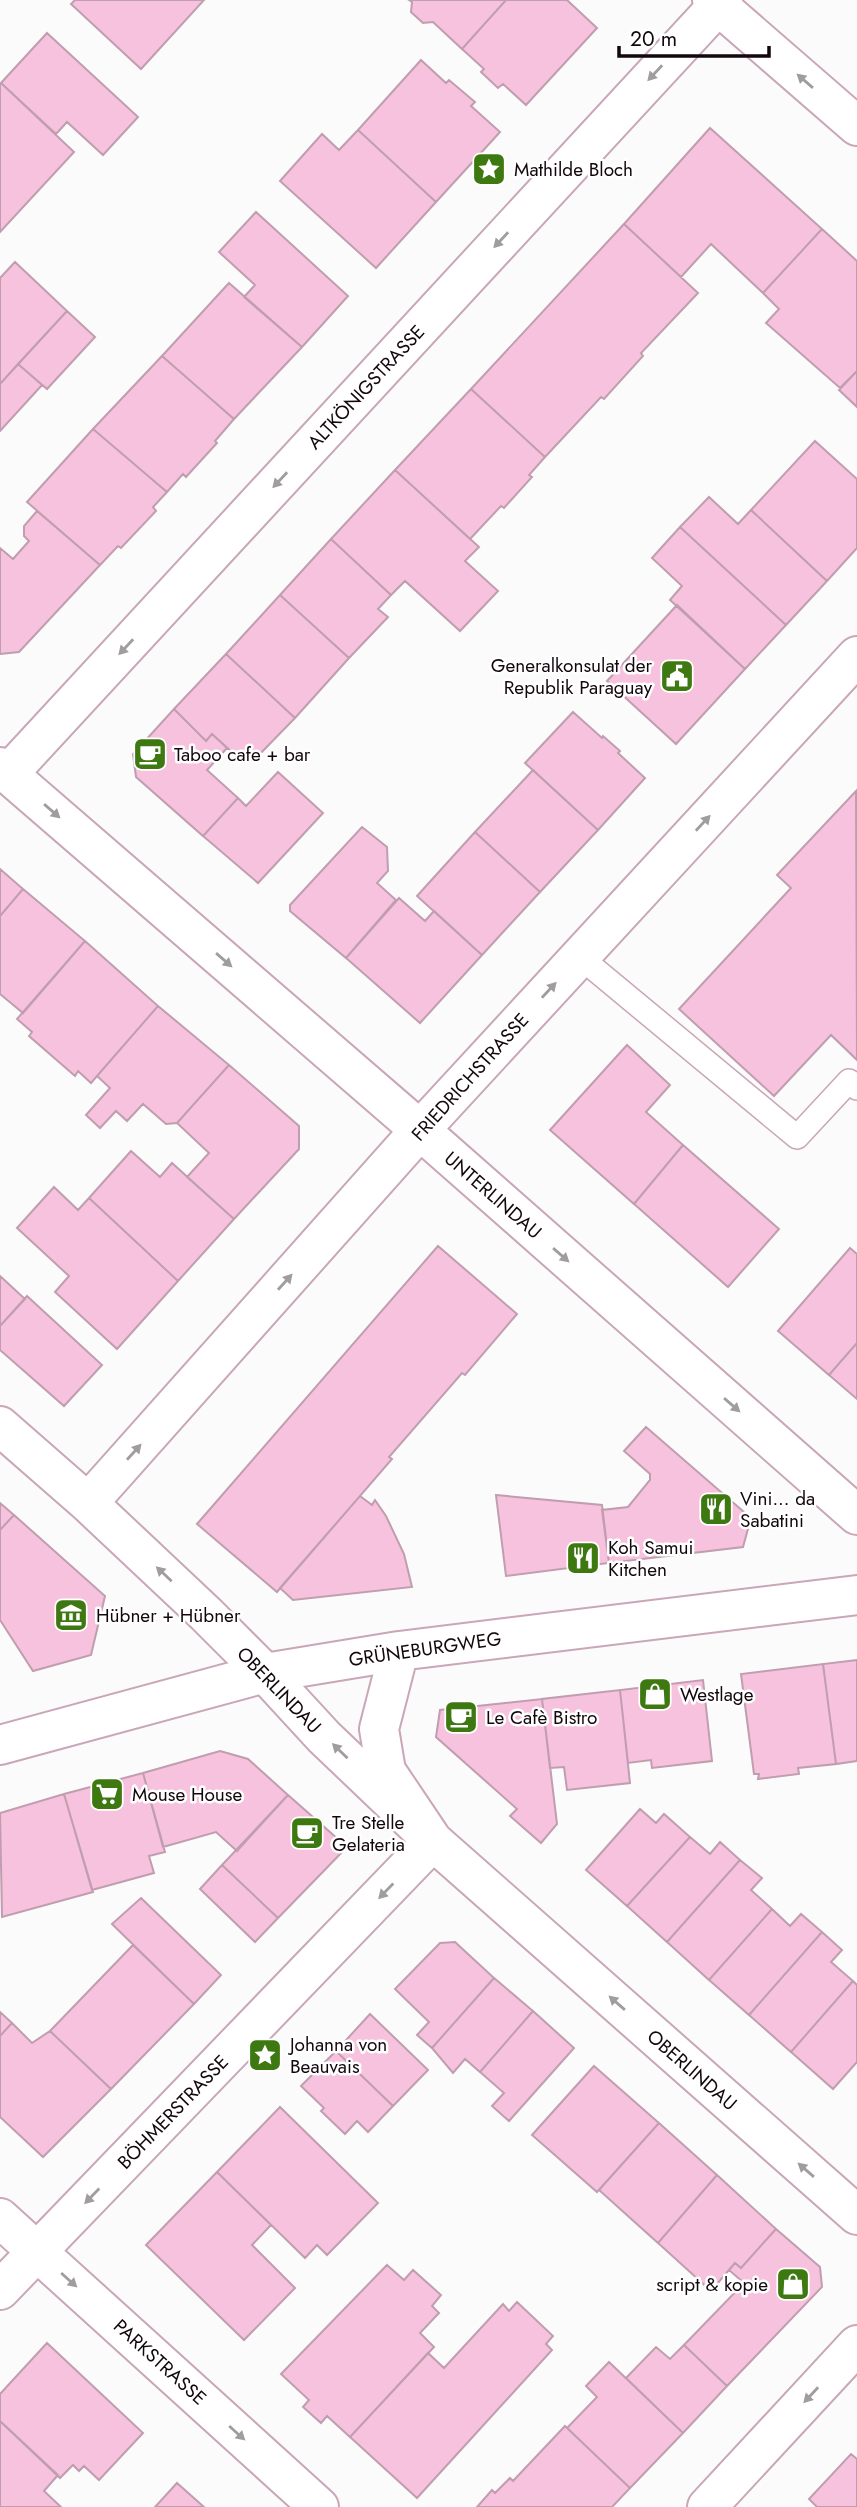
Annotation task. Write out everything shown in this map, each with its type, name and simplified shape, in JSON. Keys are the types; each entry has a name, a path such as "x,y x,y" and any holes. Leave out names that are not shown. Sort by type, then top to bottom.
{"street":[{"path":"718,2 857,126"},
{"name":"ALTKÖNIGSTRASSE","path":"4,770 718,2"},
{"name":"FRIEDRICHSTRASSE","path":"88,1503 420,1130 857,656"},
{"name":"UNTERLINDAU","path":"4,770 420,1130 857,1516"},
{"name":"OBERLINDAU","path":"0,1426 88,1503 265,1673 324,1737 433,1842 857,2215"},
{"name":"GRÜNEBURGWEG","path":"0,1745 265,1673 399,1651 857,1595"},
{"name":"OBERLINDAU","path":"399,1651 379,1729 386,1771 433,1842"},
{"name":"BÖHMERSTRASSE","path":"0,2290 433,1842"},
{"name":"PARKSTRASSE","path":"0,2218 320,2507"},
{"path":"707,2507 857,2345"}],"lane":[{"path":"580,957 797,1137 849,1082 857,1088"}],"building":[{"path":"75,0 204,0 141,69 71,4"},
{"path":"409,0 506,0 462,49 433,22 423,23 411,12 412,2"},
{"path":"506,0 567,0 597,28 526,105 503,84 498,88 481,72 484,69 462,49"},
{"path":"47,33 138,117 103,155 67,122 56,134 1,83"},
{"path":"421,60 446,83 449,80 475,102 471,106 500,132 436,202 358,130"},
{"path":"0,84 74,152 0,232"},
{"path":"710,128 822,229 763,293 711,244 681,277 624,224"},
{"path":"358,130 436,202 376,268 280,181 322,134 339,150"},
{"path":"256,212 348,296 302,347 244,297 255,285 219,252"},
{"path":"624,224 698,293 641,353 643,356 604,399 601,397 545,457 471,389"},
{"path":"822,229 857,261 857,371 840,388 766,323 779,309 763,293"},
{"path":"15,262 67,311 0,384 0,278"},
{"path":"229,283 302,347 234,419 162,356"},
{"path":"67,311 95,337 47,389 18,364"},
{"path":"162,356 234,419 215,441 217,443 186,477 183,474 167,492 93,429"},
{"path":"18,364 42,385 0,431 0,384"},
{"path":"857,371 857,407 839,390"},
{"path":"471,389 545,457 529,475 532,477 504,508 501,506 470,539 395,470"},
{"path":"93,429 167,492 153,507 156,511 121,548 118,546 100,565 27,502"},
{"path":"815,441 857,479 857,548 827,581 751,510"},
{"path":"395,470 479,547 465,561 498,591 460,631 405,581 391,595 331,539"},
{"path":"709,497 738,524 751,510 827,581 786,625 680,527"},
{"path":"37,511 100,565 19,652 0,654 0,548 13,559 29,541 24,536 24,526"},
{"path":"680,527 786,625 745,669 670,600 682,586 652,558"},
{"path":"331,539 391,595 378,609 388,617 349,658 280,595"},
{"path":"280,595 349,658 295,718 226,654"},
{"path":"677,605 745,669 676,744 607,681"},
{"path":"226,654 295,718 254,760 243,762 212,734 206,741 174,709"},
{"path":"174,709 206,741 212,734 227,748 207,770 238,798 203,836 136,777 133,754"},
{"path":"573,712 620,751 618,753 645,778 598,830 525,763"},
{"path":"533,770 598,830 540,892 475,832"},
{"path":"278,772 323,813 258,883 203,836 238,798 246,806"},
{"path":"856,791 857,1060 831,1035 774,1096 679,1009 791,888 777,875"},
{"path":"362,827 387,847 388,871 377,883 396,900 346,958 290,911 290,905"},
{"path":"475,832 540,892 482,955 417,896"},
{"path":"0,869 23,889 0,916"},
{"path":"23,889 85,941 23,1013 0,994 0,916"},
{"path":"399,898 425,921 434,911 482,955 420,1023 346,958"},
{"path":"85,941 158,1006 91,1083 78,1071 75,1076 29,1036 32,1032 17,1019"},
{"path":"158,1006 229,1065 177,1123 166,1124 143,1104 127,1121 116,1111 100,1128 86,1115 110,1088 97,1076"},
{"path":"627,1045 670,1085 646,1112 683,1145 634,1204 550,1130"},
{"path":"229,1065 299,1126 299,1149 234,1219 187,1177 209,1153 177,1123"},
{"path":"683,1145 779,1229 728,1287 634,1204"},
{"path":"131,1151 160,1177 172,1163 234,1219 178,1281 89,1198"},
{"path":"54,1187 78,1210 89,1198 178,1281 117,1349 55,1292 69,1276 17,1228"},
{"path":"438,1246 517,1314 389,1457 392,1459 277,1592 197,1524"},
{"path":"850,1248 857,1254 857,1343 829,1375 778,1331"},
{"path":"0,1276 25,1299 0,1326"},
{"path":"27,1296 102,1365 64,1406 0,1350 0,1326"},
{"path":"857,1343 857,1399 829,1375"},
{"path":"646,1427 751,1518 743,1547 609,1563 602,1510 628,1507 650,1480 650,1474 624,1451"},
{"path":"496,1495 602,1505 609,1563 506,1576"},
{"path":"360,1496 372,1505 375,1500 386,1516 404,1554 412,1587 293,1600 280,1588"},
{"path":"0,1503 14,1515 0,1530"},
{"path":"14,1515 105,1596 91,1655 33,1671 0,1620 0,1530"},
{"path":"857,1660 857,1761 836,1764 823,1664"},
{"path":"823,1664 836,1764 798,1768 799,1774 758,1779 759,1774 754,1774 741,1674"},
{"path":"703,1680 712,1761 652,1768 651,1760 628,1763 620,1690"},
{"path":"620,1690 630,1783 567,1790 564,1767 550,1768 542,1699"},
{"path":"542,1699 557,1824 541,1843 510,1816 517,1809 436,1737 440,1710"},
{"path":"220,1751 248,1759 288,1795 237,1851 216,1832 163,1847 143,1773"},
{"path":"143,1773 165,1852 149,1856 154,1873 92,1890 64,1794"},
{"path":"64,1794 93,1892 2,1917 0,1813"},
{"path":"288,1795 347,1847 278,1918 222,1865"},
{"path":"640,1809 656,1823 664,1814 690,1837 627,1906 586,1870"},
{"path":"690,1837 710,1854 720,1842 740,1860 667,1942 627,1906"},
{"path":"740,1860 762,1878 751,1890 772,1909 709,1980 667,1942"},
{"path":"222,1865 278,1918 255,1942 200,1889"},
{"path":"141,1898 221,1975 194,2004 112,1924"},
{"path":"772,1909 790,1926 801,1914 822,1932 749,2015 709,1980"},
{"path":"822,1932 842,1950 831,1962 853,1981 791,2052 749,2015"},
{"path":"455,1942 494,1978 432,2048 417,2035 429,2022 395,1989 440,1943"},
{"path":"133,1945 194,2004 111,2089 50,2031"},
{"path":"494,1978 533,2011 480,2072 465,2059 453,2073 432,2048"},
{"path":"853,1981 857,1985 857,2062 833,2089 791,2052"},
{"path":"533,2011 574,2048 509,2121 492,2106 504,2093 480,2072"},
{"path":"0,2012 12,2023 0,2036"},
{"path":"370,2014 428,2070 393,2106 336,2051"},
{"path":"12,2023 32,2043 50,2031 111,2089 43,2157 0,2117 0,2036"},
{"path":"336,2051 393,2106 368,2132 357,2121 345,2134 321,2111 324,2108 301,2086"},
{"path":"594,2066 659,2123 597,2192 532,2135"},
{"path":"280,2107 378,2203 327,2255 317,2245 305,2258 217,2172"},
{"path":"659,2123 717,2175 658,2243 599,2190"},
{"path":"217,2172 271,2225 252,2245 295,2288 244,2340 146,2245"},
{"path":"717,2175 776,2229 741,2268 735,2263 711,2291 658,2243"},
{"path":"776,2229 820,2267 822,2287 727,2386 684,2345 744,2283 729,2270 735,2263 741,2268"},
{"path":"387,2265 404,2280 413,2270 441,2295 432,2306 439,2313 420,2333 434,2347 350,2437 327,2416 321,2423 303,2407 309,2400 281,2374"},
{"path":"517,2302 553,2336 546,2344 552,2350 417,2498 350,2437 428,2353 444,2368 503,2304 509,2311"},
{"path":"47,2343 143,2433 99,2480 84,2466 79,2471 73,2465 60,2478 0,2421 0,2394"},
{"path":"684,2345 727,2386 683,2433 626,2378 656,2347 670,2359"},
{"path":"609,2362 683,2433 630,2488 567,2428 597,2397 586,2386"},
{"path":"0,2421 58,2475 44,2491 61,2507 0,2507"},
{"path":"565,2426 630,2488 612,2507 477,2507 492,2490 495,2493 510,2478 513,2481"},
{"path":"851,2454 857,2459 857,2507 817,2507 809,2499"},
{"path":"177,2483 204,2507 155,2507"}],"place":[{"name":"Mathilde Bloch","path":"489,169"},
{"name":"Generalkonsulat der Republik Paraguay","path":"677,676"},
{"name":"Taboo cafe + bar","path":"150,754"},
{"name":"Vini... da Sabatini","path":"716,1509"},
{"name":"Koh Samui Kitchen","path":"583,1558"},
{"name":"Hübner + Hübner","path":"71,1615"},
{"name":"Westlage","path":"655,1694"},
{"name":"Le Cafè Bistro","path":"461,1717"},
{"name":"Mouse House","path":"107,1794"},
{"name":"Tre Stelle Gelateria","path":"307,1833"},
{"name":"Johanna von Beauvais","path":"265,2055"},
{"name":"script & kopie","path":"793,2284"}]}
